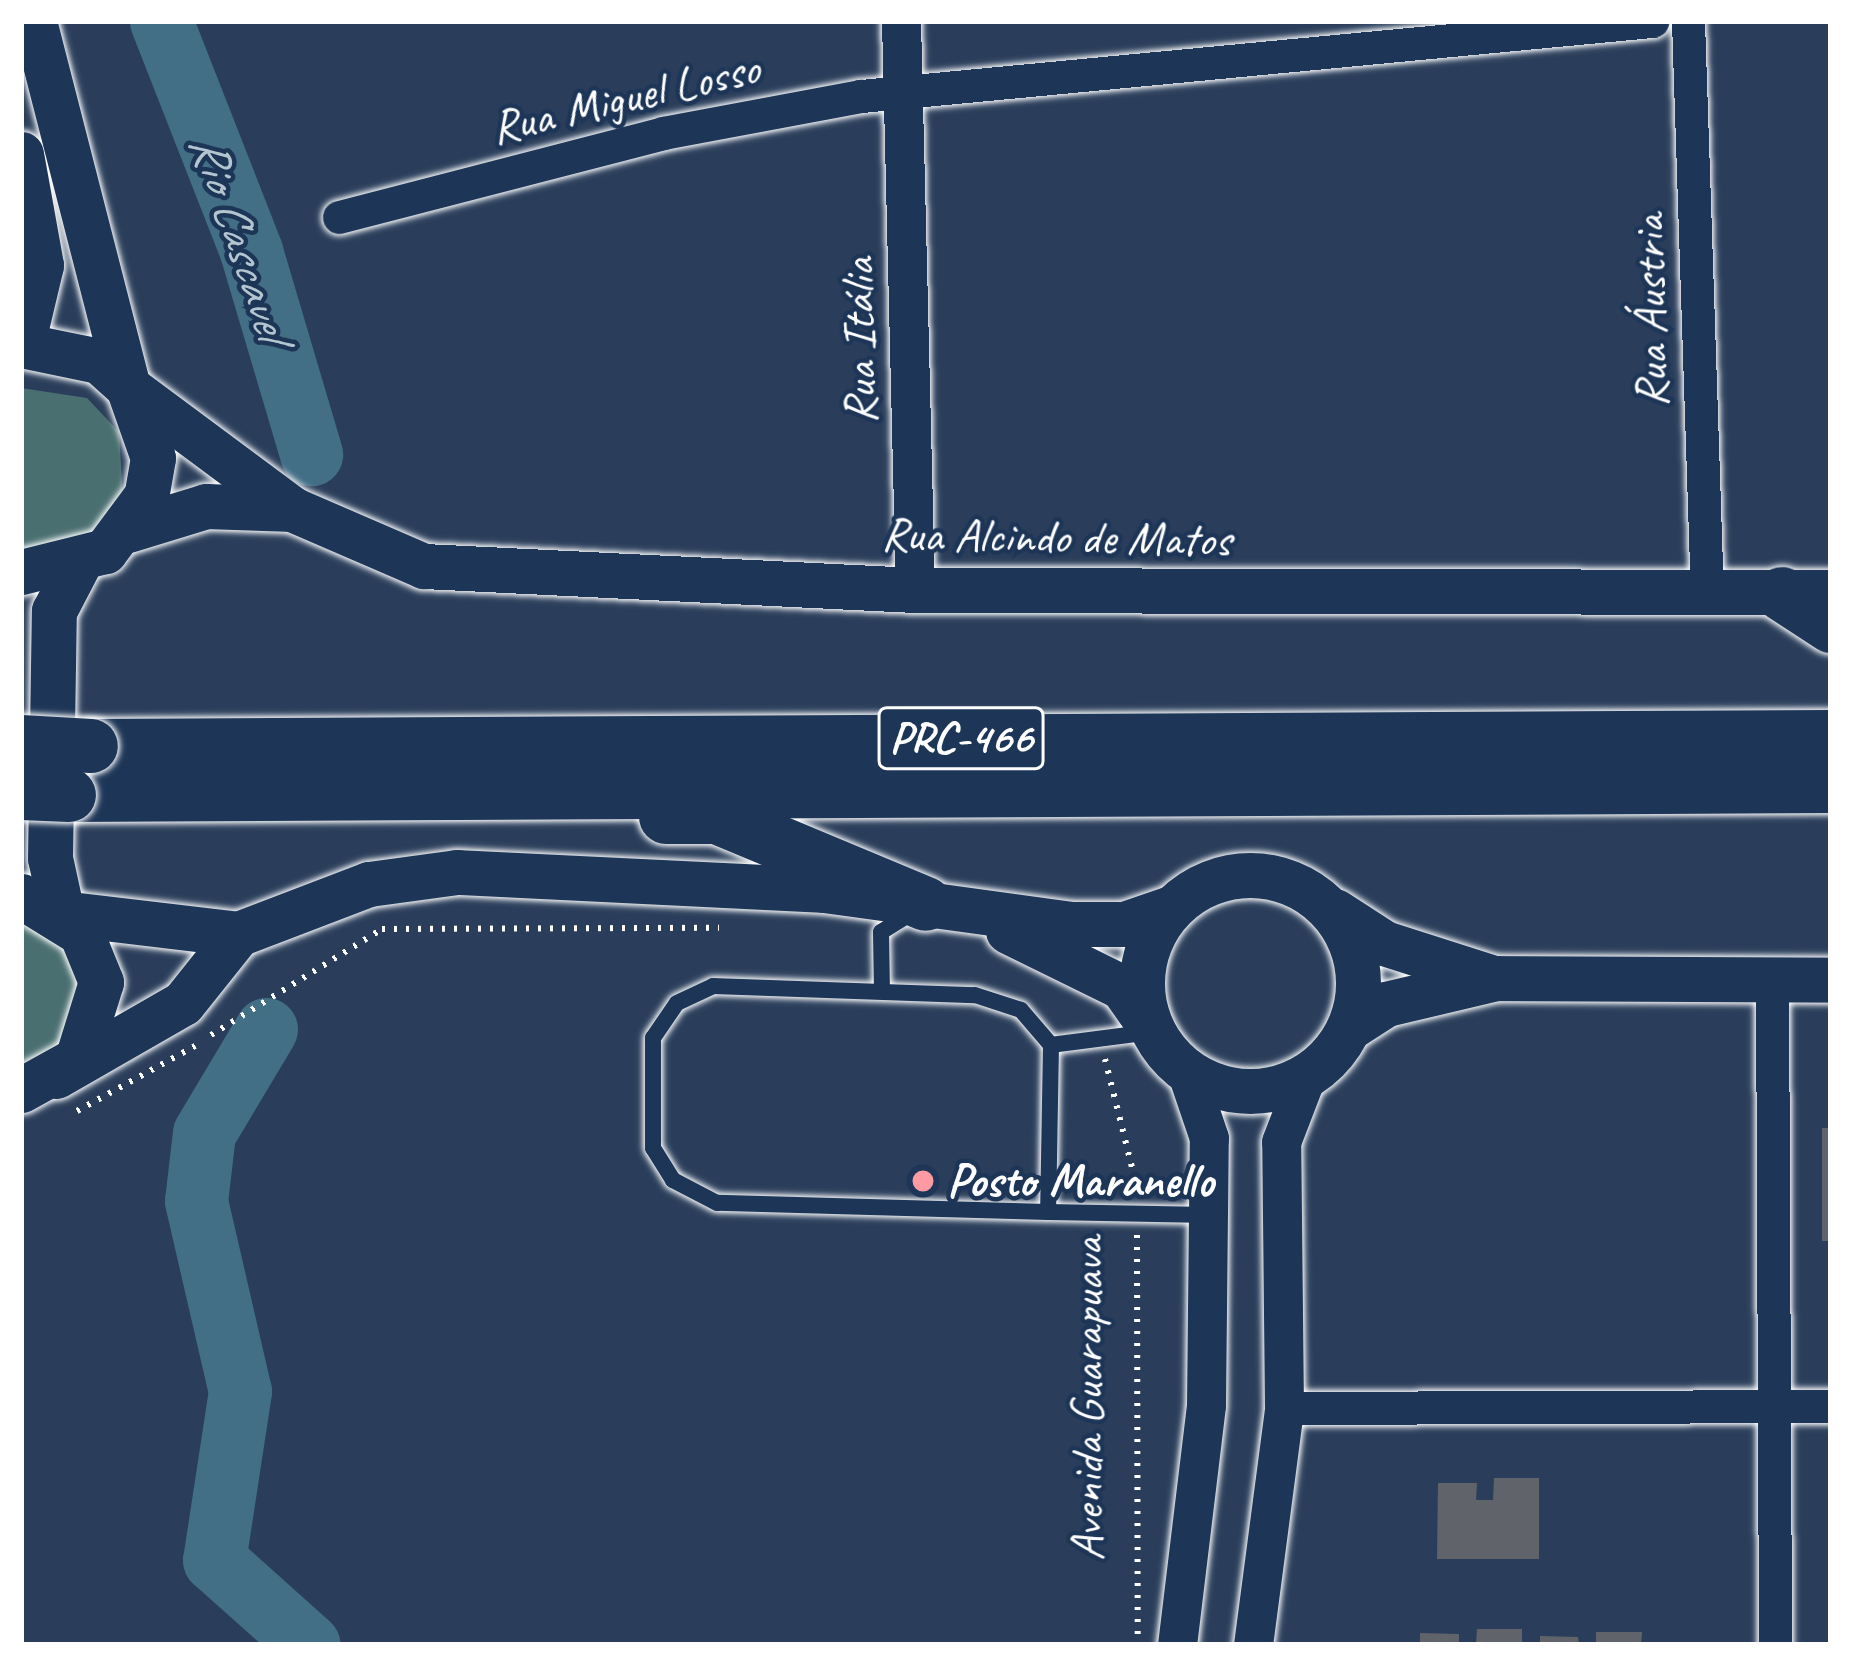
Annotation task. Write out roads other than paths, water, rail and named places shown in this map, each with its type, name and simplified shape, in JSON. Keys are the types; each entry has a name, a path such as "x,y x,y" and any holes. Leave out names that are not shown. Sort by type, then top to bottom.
{"highway":[{"path":"1806,593 1831,626"},
{"name":"PRC-466","path":"21,742 91,746 1831,737"},
{"name":"PRC-466","path":"1425,784 1831,814"},
{"name":"PRC-466","path":"45,794 263,799 503,787 1831,786"},
{"name":"PRC-466","path":"263,799 409,819 717,817 926,904"}],"main road":[{"path":"34,21 128,387 152,458 128,530"},
{"path":"21,154 41,265 21,345"},
{"name":"Rua Alcindo de Matos","path":"21,345 62,346 128,387 292,508 424,566 915,590 1707,598 1806,593"},
{"name":"Rua Alcindo de Matos","path":"77,567 128,530 206,506 292,508"},
{"path":"21,572 77,567"},
{"path":"47,1093 92,1036 101,982 41,905 50,858 54,611 77,567"},
{"path":"41,905 238,934 369,884 457,872 926,904 1072,924 1124,924 1171,908 1199,887 1266,875 1327,905 1384,943 1497,978"},
{"path":"926,904 1088,965 1187,1073 1246,1092 1306,1077 1349,1028 1386,1004 1497,978 1831,980"},
{"path":"1327,905 1357,963 1349,1028"},
{"path":"1150,1028 1143,962 1171,908"},
{"path":"47,1093 183,1003 238,934"}],"street":[{"name":"Rua Itália","path":"901,21 907,91 915,590"},
{"name":"Rua Miguel Losso","path":"339,217 663,133 907,91 1652,21"},
{"name":"Rua Áustria","path":"1688,21 1707,598"},
{"path":"1772,980 1775,1645"},
{"name":"Avenida Guarapuava","path":"1178,1645 1206,1405 1209,1138 1187,1073"},
{"path":"1253,1645 1284,1408 1281,1142 1306,1077"},
{"path":"1284,1408 1831,1406"}],"lane":[{"path":"882,991 881,932 926,904"},
{"path":"1048,1212 1051,1045 1021,1010 882,991 713,986 677,1003 653,1039 653,1148 673,1180 717,1203 1137,1215 1208,1215"},
{"path":"1051,1045 1150,1028"}],"waterway":[{"name":"Rio Cascavel","path":"161,21 251,251 311,454"},
{"name":"Rio Cascavel","path":"266,1029 204,1133 196,1201 240,1391 214,1560 309,1645"}],"place":[{"name":"Posto Maranello","path":"923,1181"}]}
